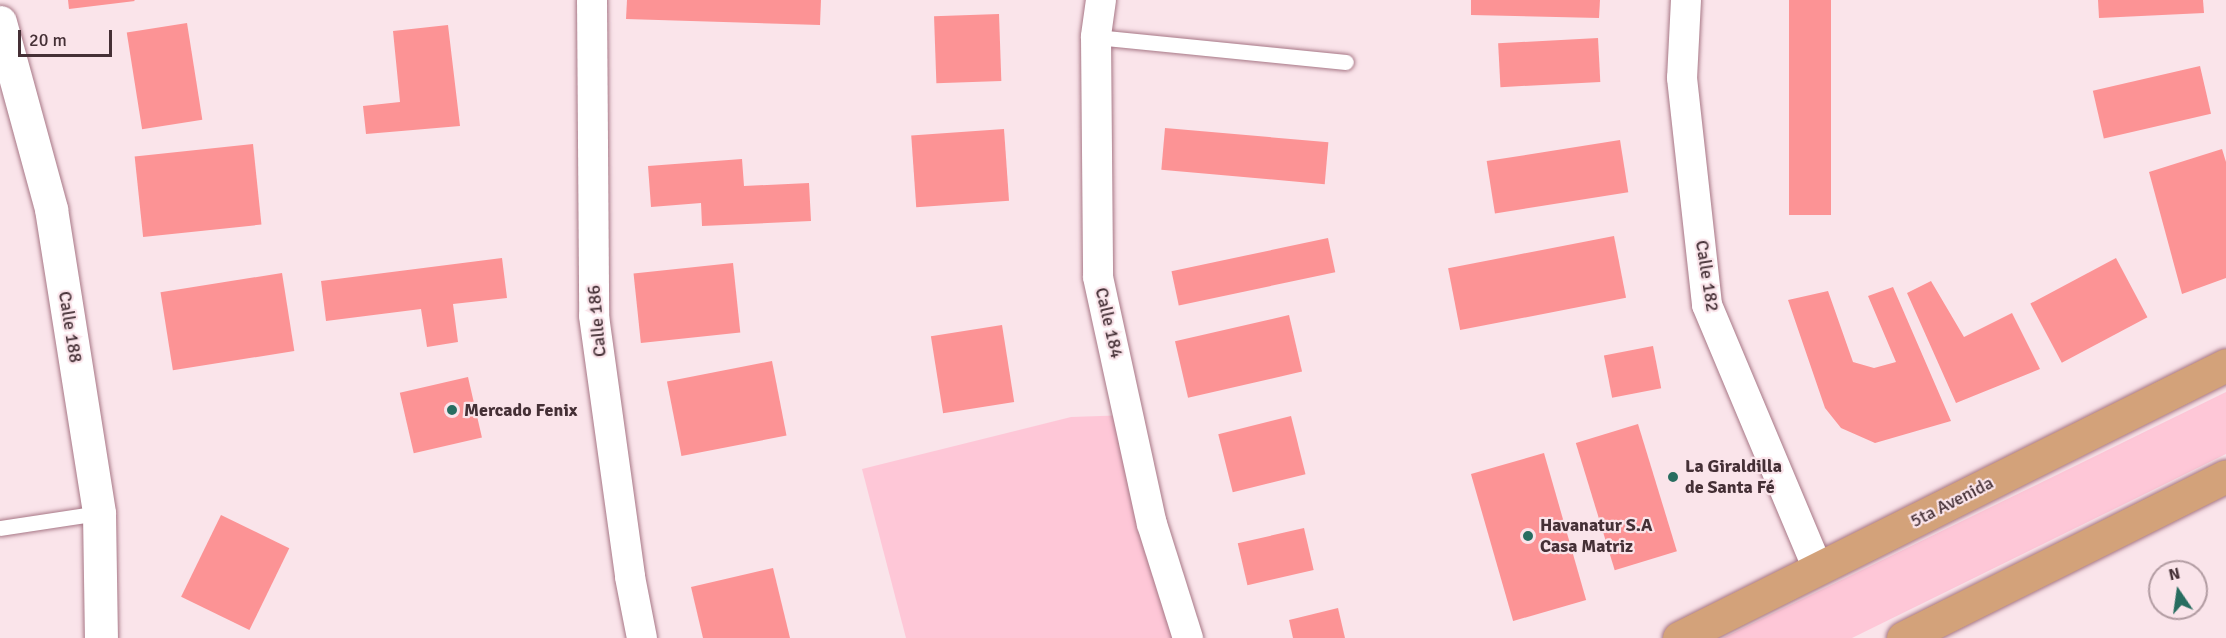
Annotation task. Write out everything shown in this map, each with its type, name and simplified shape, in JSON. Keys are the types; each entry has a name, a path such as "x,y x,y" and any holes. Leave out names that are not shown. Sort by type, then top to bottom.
{"highway":[{"name":"5ta Avenida","path":"1679,638 2226,365"},
{"path":"1902,638 2226,476"}],"street":[{"name":"Calle 186","path":"592,0 594,316 630,577 642,638"},
{"name":"Calle 184","path":"1101,0 1096,37 1098,277 1152,524 1188,638"},
{"name":"Calle 182","path":"1686,0 1682,78 1707,305 1818,569"},
{"name":"Calle 188","path":"0,22 12,100 51,209 99,513 101,638"}],"lane":[{"path":"1096,37 1346,62"},
{"path":"0,528 99,513"}],"shaded area":[{"path":"2226,392 2226,454 1852,638 1723,638"},
{"path":"1130,415 1188,638 906,638 862,469 1071,417"}],"building":[{"path":"68,0 134,0 135,1 69,9"},
{"path":"627,0 821,0 820,25 626,19"},
{"path":"1471,0 1600,0 1599,18 1471,15"},
{"path":"1789,0 1831,0 1831,215 1789,215"},
{"path":"2098,0 2203,0 2204,13 2099,18"},
{"path":"999,14 1001,81 936,83 934,16"},
{"path":"187,23 202,120 142,129 127,33"},
{"path":"448,25 460,126 366,134 363,106 400,102 393,31"},
{"path":"1598,38 1600,82 1500,87 1498,43"},
{"path":"2200,66 2211,114 2104,138 2093,91"},
{"path":"1165,128 1328,142 1325,184 1161,170"},
{"path":"1004,129 1009,201 916,207 911,135"},
{"path":"1620,140 1628,192 1495,213 1487,161"},
{"path":"253,144 261,225 143,237 135,156"},
{"path":"2222,149 2226,162 2226,278 2182,294 2149,172"},
{"path":"742,159 744,186 809,183 811,221 702,226 701,203 651,207 648,166"},
{"path":"1614,236 1626,298 1460,330 1448,268"},
{"path":"1328,238 1335,272 1179,306 1171,271"},
{"path":"502,258 507,298 453,304 458,342 427,347 421,309 326,321 321,281"},
{"path":"2116,258 2147,317 2062,363 2030,304"},
{"path":"733,263 740,333 641,343 634,273"},
{"path":"282,273 294,351 173,370 161,292"},
{"path":"1931,281 1964,337 2012,313 2040,369 1956,403 1907,293"},
{"path":"1893,287 1951,421 1875,443 1841,428 1825,408 1788,300 1828,291 1853,362 1874,368 1896,362 1868,296"},
{"path":"1289,315 1302,372 1188,398 1175,341"},
{"path":"1002,325 1014,402 943,413 931,336"},
{"path":"1653,346 1661,388 1612,398 1604,356"},
{"path":"772,361 787,436 681,456 667,381"},
{"path":"468,377 482,437 414,453 400,393"},
{"path":"1291,416 1306,474 1233,492 1218,434"},
{"path":"1638,424 1677,551 1615,570 1576,443"},
{"name":"Havanatur S.A Casa Matriz","path":"1544,453 1586,600 1513,621 1471,474"},
{"path":"221,515 289,548 249,630 181,597"},
{"path":"1304,528 1314,570 1247,585 1238,543"},
{"path":"773,568 790,638 703,638 691,587"},
{"path":"1338,608 1345,638 1293,638 1289,620"}],"place":[{"name":"Mercado Fenix","path":"452,410"},
{"name":"La Giraldilla de Santa Fé","path":"1673,477"},
{"name":"Havanatur S.A Casa Matriz","path":"1528,536"}]}
